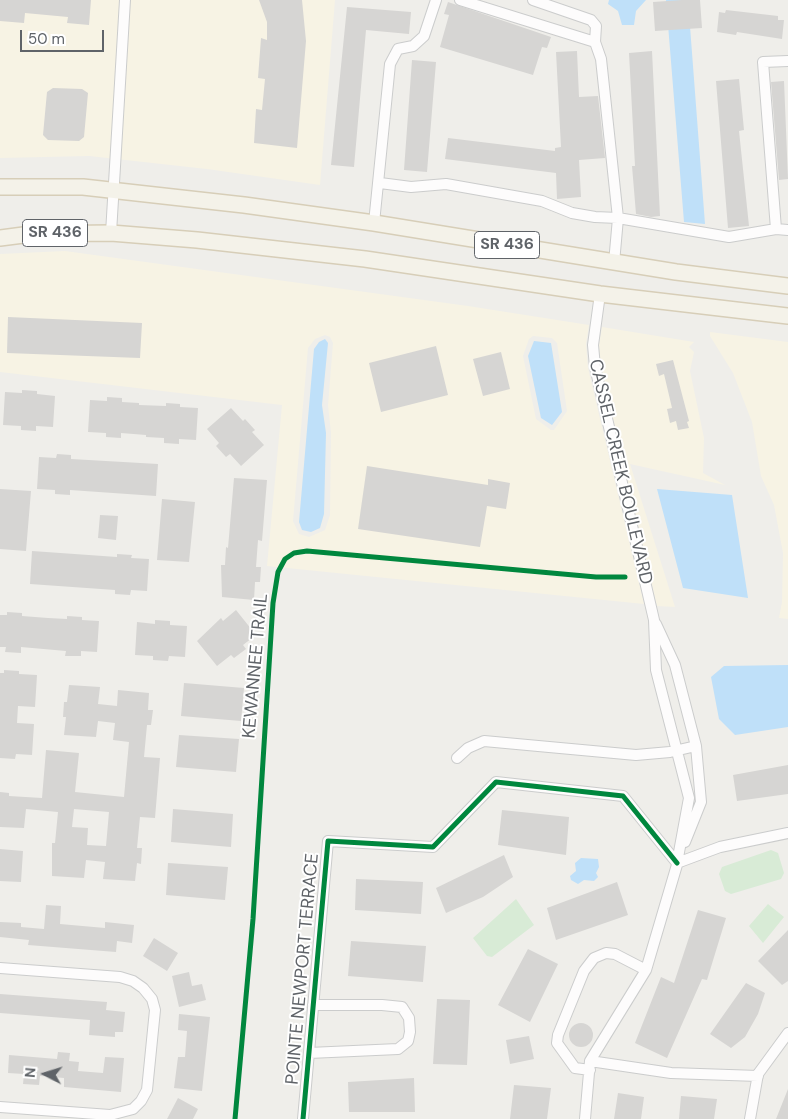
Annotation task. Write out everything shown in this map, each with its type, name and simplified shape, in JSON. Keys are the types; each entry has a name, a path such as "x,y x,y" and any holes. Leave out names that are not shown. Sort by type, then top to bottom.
{"main road":[{"name":"SR 436","path":"0,187 74,186 112,190 374,223 614,263 788,286"},
{"name":"SR 436","path":"0,238 31,234 111,233 197,240 365,259 600,294 788,316"}],"street":[{"path":"111,233 112,190 125,0"},
{"path":"374,223 380,183 390,64 398,49 414,46 424,36 436,0"},
{"path":"460,0 595,42"},
{"path":"533,0 592,20 596,26 595,42 601,59 618,218 614,263"},
{"path":"776,229 763,62 788,61"},
{"path":"380,183 411,187 446,184 542,201 580,215 618,218 729,237 776,229 788,230"},
{"name":"CASSEL CREEK BOULEVARD","path":"600,294 593,345 594,367 654,620 656,670 689,798 677,863"},
{"name":"CASSEL CREEK BOULEVARD","path":"654,620 675,665 696,746 701,802 677,863"},
{"path":"457,758 468,748 484,741 636,755 677,751 696,746"},
{"name":"POINTE NEWPORT TERRACE","path":"303,1119 328,840 433,847 496,782 624,796 677,863"},
{"path":"585,1119 590,1066 646,970 677,863 720,847 788,833"},
{"path":"646,970 615,954 606,953 594,958 584,971 558,1035 557,1043 575,1068 590,1066 671,1073 758,1076"},
{"path":"0,968 120,977 133,981 143,988 152,999 155,1010 147,1090 141,1101 133,1109 110,1115 0,1107"},
{"path":"309,1053 398,1049 408,1041 410,1032 409,1018 402,1007 382,1005 313,1005"},
{"path":"750,1119 758,1076 788,1033"}],"shaded area":[{"path":"0,0 335,0 320,185 207,169 89,156 0,158"},
{"path":"65,251 468,306 589,325 586,344 588,368 644,604 267,566 282,405 0,372 0,254","holes":["325,335 330,337 333,343 328,405 331,433 330,515 325,530 309,537 299,534 293,521 308,348 315,339","533,336 552,338 557,343 567,411 554,430 551,430 536,419 523,356 529,339"]},
{"path":"602,327 694,342 689,347 694,352 690,371 704,438 703,473 725,485 630,464 675,607 657,606 601,367 599,345"},
{"path":"710,332 788,342 788,619 779,618 782,602 783,553 774,505 761,476 752,422 733,373 710,336"}],"green space":[{"path":"771,850 778,853 784,873 781,879 731,894 725,891 719,874 722,867"},
{"path":"516,899 534,925 492,957 487,956 473,938"},
{"path":"768,904 784,917 763,943 749,926"}],"water":[{"path":"609,0 646,0 636,11 634,25 622,25 618,11 608,4"},
{"path":"666,0 688,0 705,224 684,222"},
{"path":"325,339 328,343 322,405 326,433 324,514 320,528 311,532 302,530 299,522 314,349 319,342"},
{"path":"534,341 551,343 562,412 552,425 541,418 528,356"},
{"path":"657,489 732,495 748,598 683,588"},
{"path":"788,665 788,727 735,735 719,719 711,677 724,666"},
{"path":"581,858 598,859 599,867 596,873 598,877 594,881 584,880 578,884 571,880 570,876 576,871 575,863"}],"building":[{"path":"0,0 91,0 89,25 67,23 68,17 25,13 24,23 0,21"},
{"path":"259,0 302,0 306,41 297,148 254,143 256,109 262,110 265,79 258,78 261,38 267,40 267,22"},
{"path":"700,0 702,28 655,31 653,2"},
{"path":"448,2 551,37 547,48 542,47 533,75 440,47 449,15 444,14"},
{"path":"347,7 411,12 409,34 366,30 354,167 331,165"},
{"path":"726,10 778,16 778,20 784,20 782,39 737,32 736,35 717,32 719,12 725,13"},
{"path":"577,51 579,97 598,96 605,158 579,160 581,197 557,199 556,173 445,159 448,138 555,151 555,148 561,147 556,52"},
{"path":"652,51 660,216 651,217 636,214 632,166 635,166 629,53"},
{"path":"412,60 436,62 427,172 404,170"},
{"path":"739,79 744,130 739,131 749,226 728,228 716,81"},
{"path":"784,81 788,179 779,180 771,82"},
{"path":"53,88 82,89 88,93 84,137 79,141 48,140 43,135 47,92"},
{"path":"8,317 142,323 140,358 7,353"},
{"path":"436,346 448,395 381,412 369,363"},
{"path":"501,352 510,389 483,396 473,359"},
{"path":"673,360 689,421 687,422 689,428 678,430 676,421 670,423 667,409 672,408 664,374 659,376 656,364"},
{"path":"22,390 37,391 37,394 55,396 53,427 36,426 36,431 21,430 21,426 3,425 5,392 22,393"},
{"path":"107,397 122,398 122,402 139,403 139,405 166,406 166,403 180,404 180,407 198,408 196,440 179,439 179,444 164,443 164,438 146,437 146,435 121,433 121,438 106,437 106,433 88,432 90,400 107,401"},
{"path":"231,408 255,430 252,432 264,445 241,466 230,454 226,457 216,446 219,443 207,429"},
{"path":"57,454 71,455 71,459 158,464 156,496 70,490 70,495 55,494 55,490 37,489 39,457 56,458"},
{"path":"367,466 488,485 488,479 510,483 506,509 487,506 480,547 358,529"},
{"path":"234,478 267,480 262,541 258,540 256,567 261,567 260,582 255,582 254,600 222,597 221,565 225,565 226,547 228,548"},
{"path":"0,489 31,491 26,551 0,549"},
{"path":"162,499 195,502 189,562 157,560"},
{"path":"100,515 118,516 116,540 98,538"},
{"path":"32,551 117,557 117,554 132,555 131,558 149,559 147,591 131,590 130,595 115,594 115,590 30,584"},
{"path":"236,610 256,635 243,645 246,649 234,658 231,655 217,666 197,641 221,618 223,621"},
{"path":"7,612 22,613 22,616 67,619 67,616 82,617 82,620 99,621 97,652 81,651 81,656 65,656 66,651 21,647 21,653 5,652 6,647 0,647 0,615 7,615"},
{"path":"155,620 170,621 170,625 187,626 185,657 169,656 168,661 153,660 153,656 135,655 137,622 155,624"},
{"path":"4,670 19,671 19,674 37,675 35,707 18,706 17,723 34,724 32,755 16,754 15,759 0,758 0,673 4,673"},
{"path":"184,683 244,688 241,721 181,716"},
{"path":"69,685 100,687 98,704 117,706 118,690 149,693 148,710 153,710 151,725 147,725 144,757 160,758 155,818 140,817 137,848 142,848 141,864 137,863 135,881 103,879 105,862 86,860 84,878 52,876 52,843 55,843 58,812 26,809 24,828 0,827 0,792 9,793 9,796 42,798 46,750 79,753 75,792 124,797 129,742 113,740 115,723 98,721 96,737 64,735 66,717 63,717 64,702 67,702","holes":["74,809 109,812 106,846 87,845 88,828 72,827"]},
{"path":"179,735 239,739 236,772 176,767"},
{"path":"788,765 788,794 737,801 733,775"},
{"path":"173,809 233,814 231,847 171,842"},
{"path":"502,810 569,817 566,855 498,845"},
{"path":"0,849 23,851 21,882 0,881"},
{"path":"504,855 513,877 483,897 446,913 436,888"},
{"path":"168,863 228,867 225,900 166,895"},
{"path":"356,879 423,882 421,914 355,910"},
{"path":"617,882 628,915 556,940 547,908"},
{"path":"46,905 61,906 60,924 105,928 105,922 134,925 132,943 117,941 116,952 28,945 29,940 0,937 0,922 21,923 21,927 44,929"},
{"path":"698,910 726,918 707,980 702,979 667,1058 635,1043 661,977 674,983"},
{"path":"788,930 788,981 782,985 758,961"},
{"path":"154,938 178,953 167,971 143,956"},
{"path":"351,941 426,946 423,982 348,976"},
{"path":"528,949 558,964 530,1022 498,1005"},
{"path":"189,972 192,986 202,984 206,1000 179,1007 172,976"},
{"path":"746,983 765,993 758,1014 745,1037 731,1048 710,1034"},
{"path":"0,994 107,1002 106,1010 125,1012 123,1032 115,1032 115,1037 89,1035 90,1020 0,1013"},
{"path":"437,999 470,1000 467,1065 433,1064"},
{"path":"179,1014 210,1017 202,1091 174,1088 178,1057 185,1057 187,1031 178,1030"},
{"path":"581,1023 586,1024 592,1030 592,1040 586,1046 581,1047 576,1046 570,1040 569,1035 570,1030 576,1024"},
{"path":"529,1036 534,1059 510,1064 506,1040"},
{"path":"58,1052 70,1053 69,1061 79,1062 78,1071 103,1073 105,1057 124,1058 121,1092 64,1087 64,1078 40,1076 39,1085 23,1084 24,1074 8,1073 9,1055 57,1059"},
{"path":"414,1078 415,1112 349,1112 348,1082"},
{"path":"514,1085 551,1088 547,1119 510,1119"},
{"path":"788,1089 788,1119 776,1119"},
{"path":"618,1093 644,1097 641,1119 614,1119"},
{"path":"681,1096 717,1099 714,1119 679,1119"},
{"path":"178,1098 198,1109 193,1119 167,1119"}],"cycle path":[{"name":"KEWANNEE TRAIL","path":"235,1119 253,919 273,603 278,572 285,559 294,553 307,551 596,577 625,577"},
{"path":"303,1119 328,841 433,847 496,782 623,796 677,863"}]}
